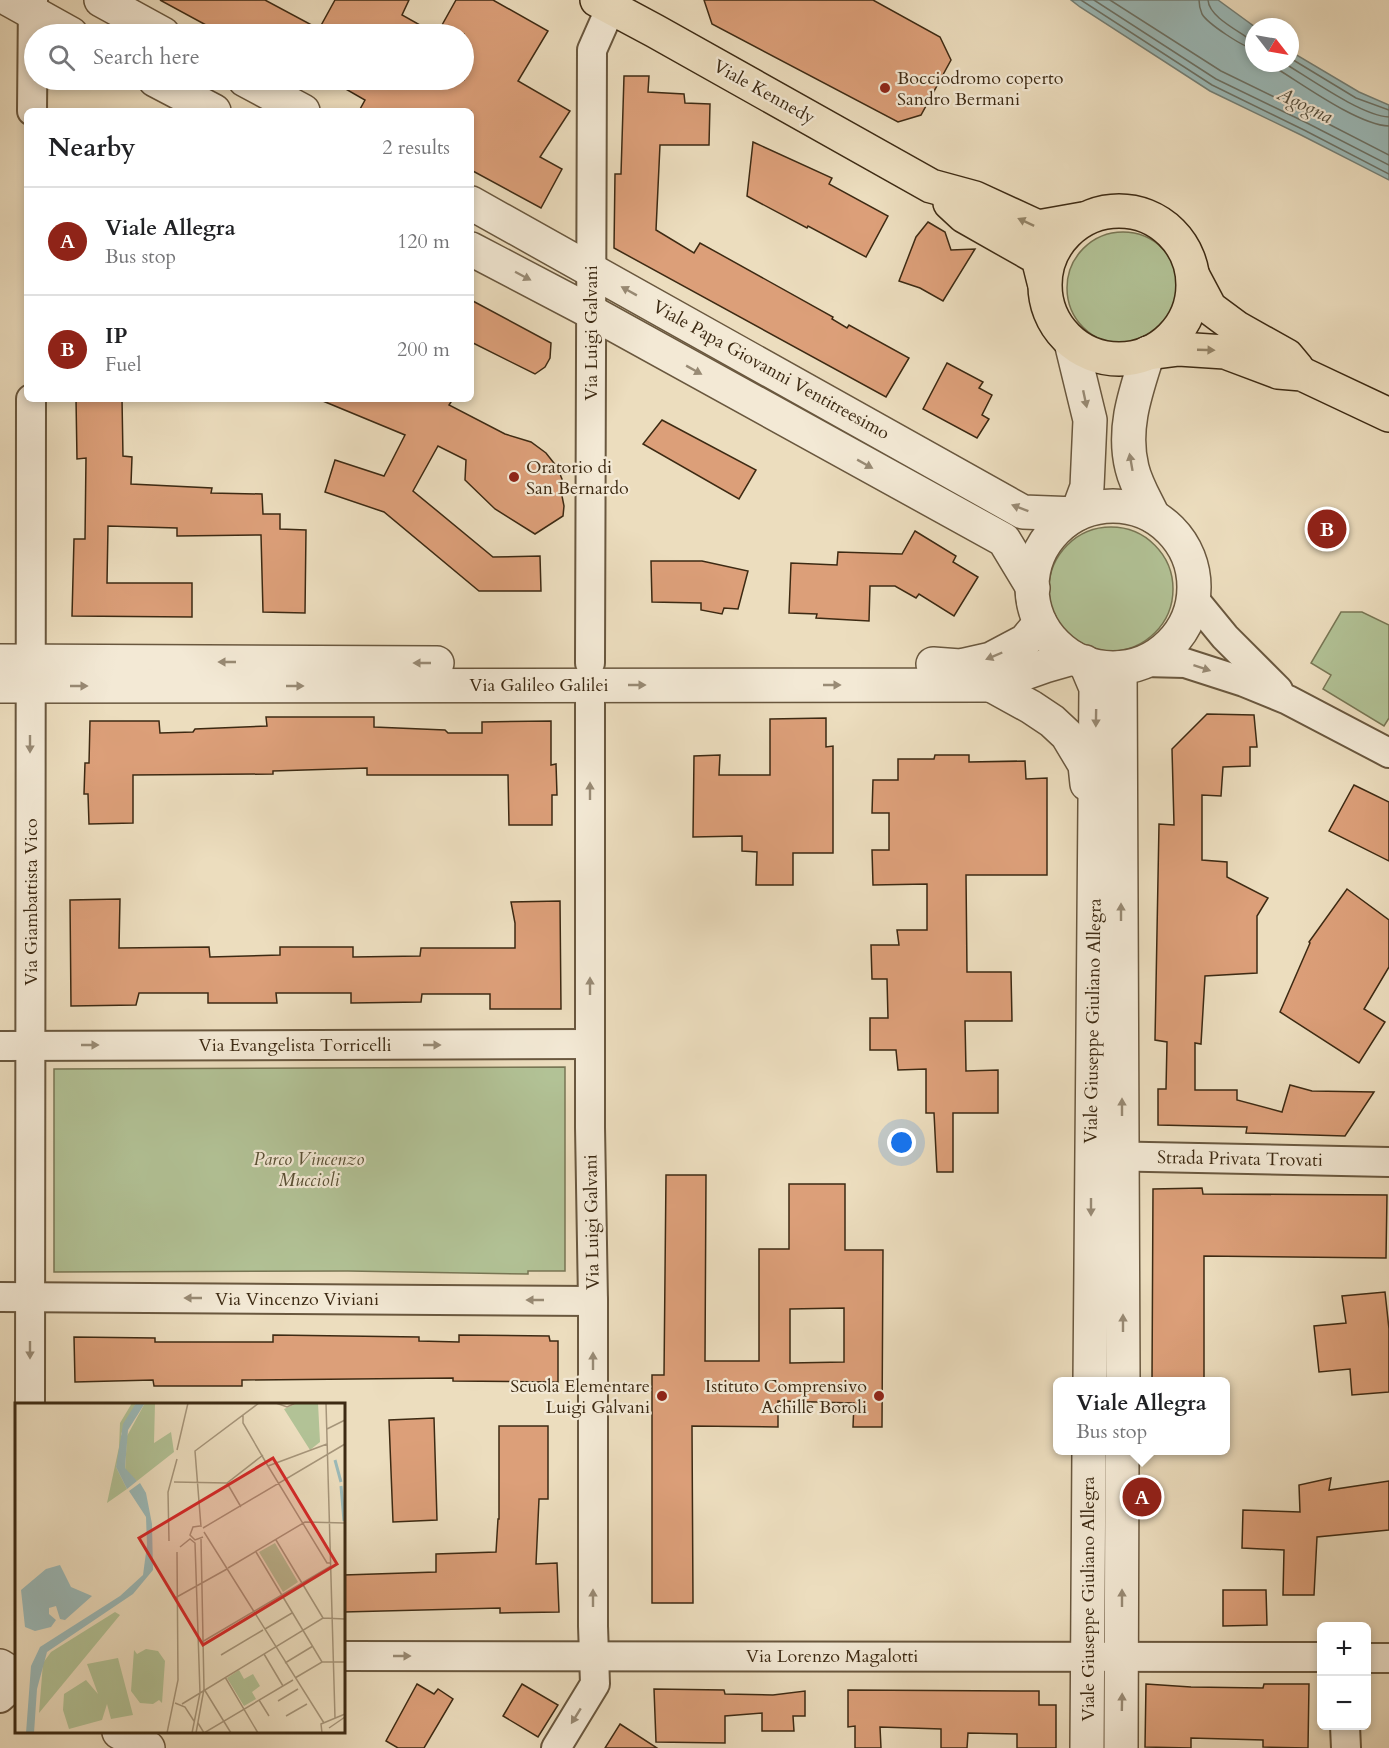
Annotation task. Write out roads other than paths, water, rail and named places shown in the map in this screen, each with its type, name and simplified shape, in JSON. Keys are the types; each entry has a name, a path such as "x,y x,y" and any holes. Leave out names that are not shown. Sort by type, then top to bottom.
{"main road":[{"name":"Viale Kennedy","path":"604,4 931,186"},
{"path":"931,186 975,198 1038,227 1083,219 1105,211 1130,210 1153,218 1172,232 1186,252 1193,276 1210,308 1237,328 1287,356 1302,374"},
{"path":"931,186 964,216 1038,258 1047,307 1057,327 1071,342 1091,354 1113,359 1179,349 1219,351 1278,372 1302,374 1389,416"},
{"path":"1044,282 1049,257 1063,235 1083,219"},
{"path":"1148,353 1168,340 1183,322 1192,299 1193,276"}],"street":[{"path":"101,0 145,24"},
{"path":"25,4 56,24"},
{"path":"25,4 26,24"},
{"name":"Via Luigi Galvani","path":"556,1748 595,1684 590,1044 592,50 604,4"},
{"path":"31,90 32,108"},
{"path":"174,90 208,108"},
{"path":"264,90 297,108"},
{"name":"Viale Papa Giovanni Ventitreesimo","path":"474,205 1023,512 1077,514"},
{"name":"Viale Papa Giovanni Ventitreesimo","path":"474,251 591,312 1004,540 1033,588"},
{"path":"1071,342 1090,420 1087,487 1077,514"},
{"path":"1148,353 1131,410 1128,438 1132,470 1153,516"},
{"name":"Via Giambattista Vico","path":"30,1403 31,1045 15,674 31,402"},
{"path":"1132,665 1165,649 1182,631 1192,606 1194,580 1188,555 1174,532 1153,516 1128,507 1102,506 1077,514 1055,529 1040,551 1033,574 1032,599 1040,622 1054,643 1079,660 1096,667 1185,663 1198,666 1288,700 1389,753"},
{"path":"1193,598 1225,638 1288,700"},
{"name":"Via Galileo Galilei","path":"590,674 918,663 960,666 991,659 1008,650 1025,640 1040,622"},
{"name":"Via Galileo Galilei","path":"15,674 590,674 991,685 1045,666 1079,660"},
{"name":"Viale Giuseppe Giuliano Allegra","path":"1079,660 1096,688 1095,816 1107,1156 1122,1377"},
{"name":"Viale Giuseppe Giuliano Allegra","path":"1090,1377 1107,1156 1132,665"},
{"path":"991,685 1031,707 1052,721 1066,735 1085,765 1089,799 1095,816"},
{"name":"Via Evangelista Torricelli","path":"0,1046 590,1044"},
{"name":"Strada Privata Trovati","path":"1107,1156 1389,1162"},
{"name":"Via Vincenzo Viviani","path":"0,1297 593,1301"},
{"name":"Viale Giuseppe Giuliano Allegra","path":"1087,1748 1089,1455"},
{"name":"Viale Giuseppe Giuliano Allegra","path":"1121,1748 1122,1455"},
{"name":"Via Lorenzo Magalotti","path":"345,1656 1317,1657"},
{"path":"1371,1658 1389,1659"},
{"path":"0,1666 15,1675"},
{"path":"0,1698 15,1685"},
{"path":"1345,1730 1346,1748"},
{"path":"122,1733 148,1748"}],"water":[{"name":"Agogna","path":"1071,0 1218,0 1245,20 1245,72 1299,72 1299,56 1359,92 1389,105 1389,180 1210,91"}],"place":[{"name":"Bocciodromo coperto Sandro Bermani","path":"885,88"},
{"name":"Oratorio di San Bernardo","path":"514,477"},
{"name":"IP","path":"1327,529"},
{"name":"Scuola Elementare Luigi Galvani","path":"662,1396"},
{"name":"Istituto Comprensivo Achille Boroli","path":"879,1396"},
{"name":"Viale Allegra","path":"1142,1497"}],"park label":[{"name":"Parco Vincenzo Muccioli","path":"309,1169"}]}
